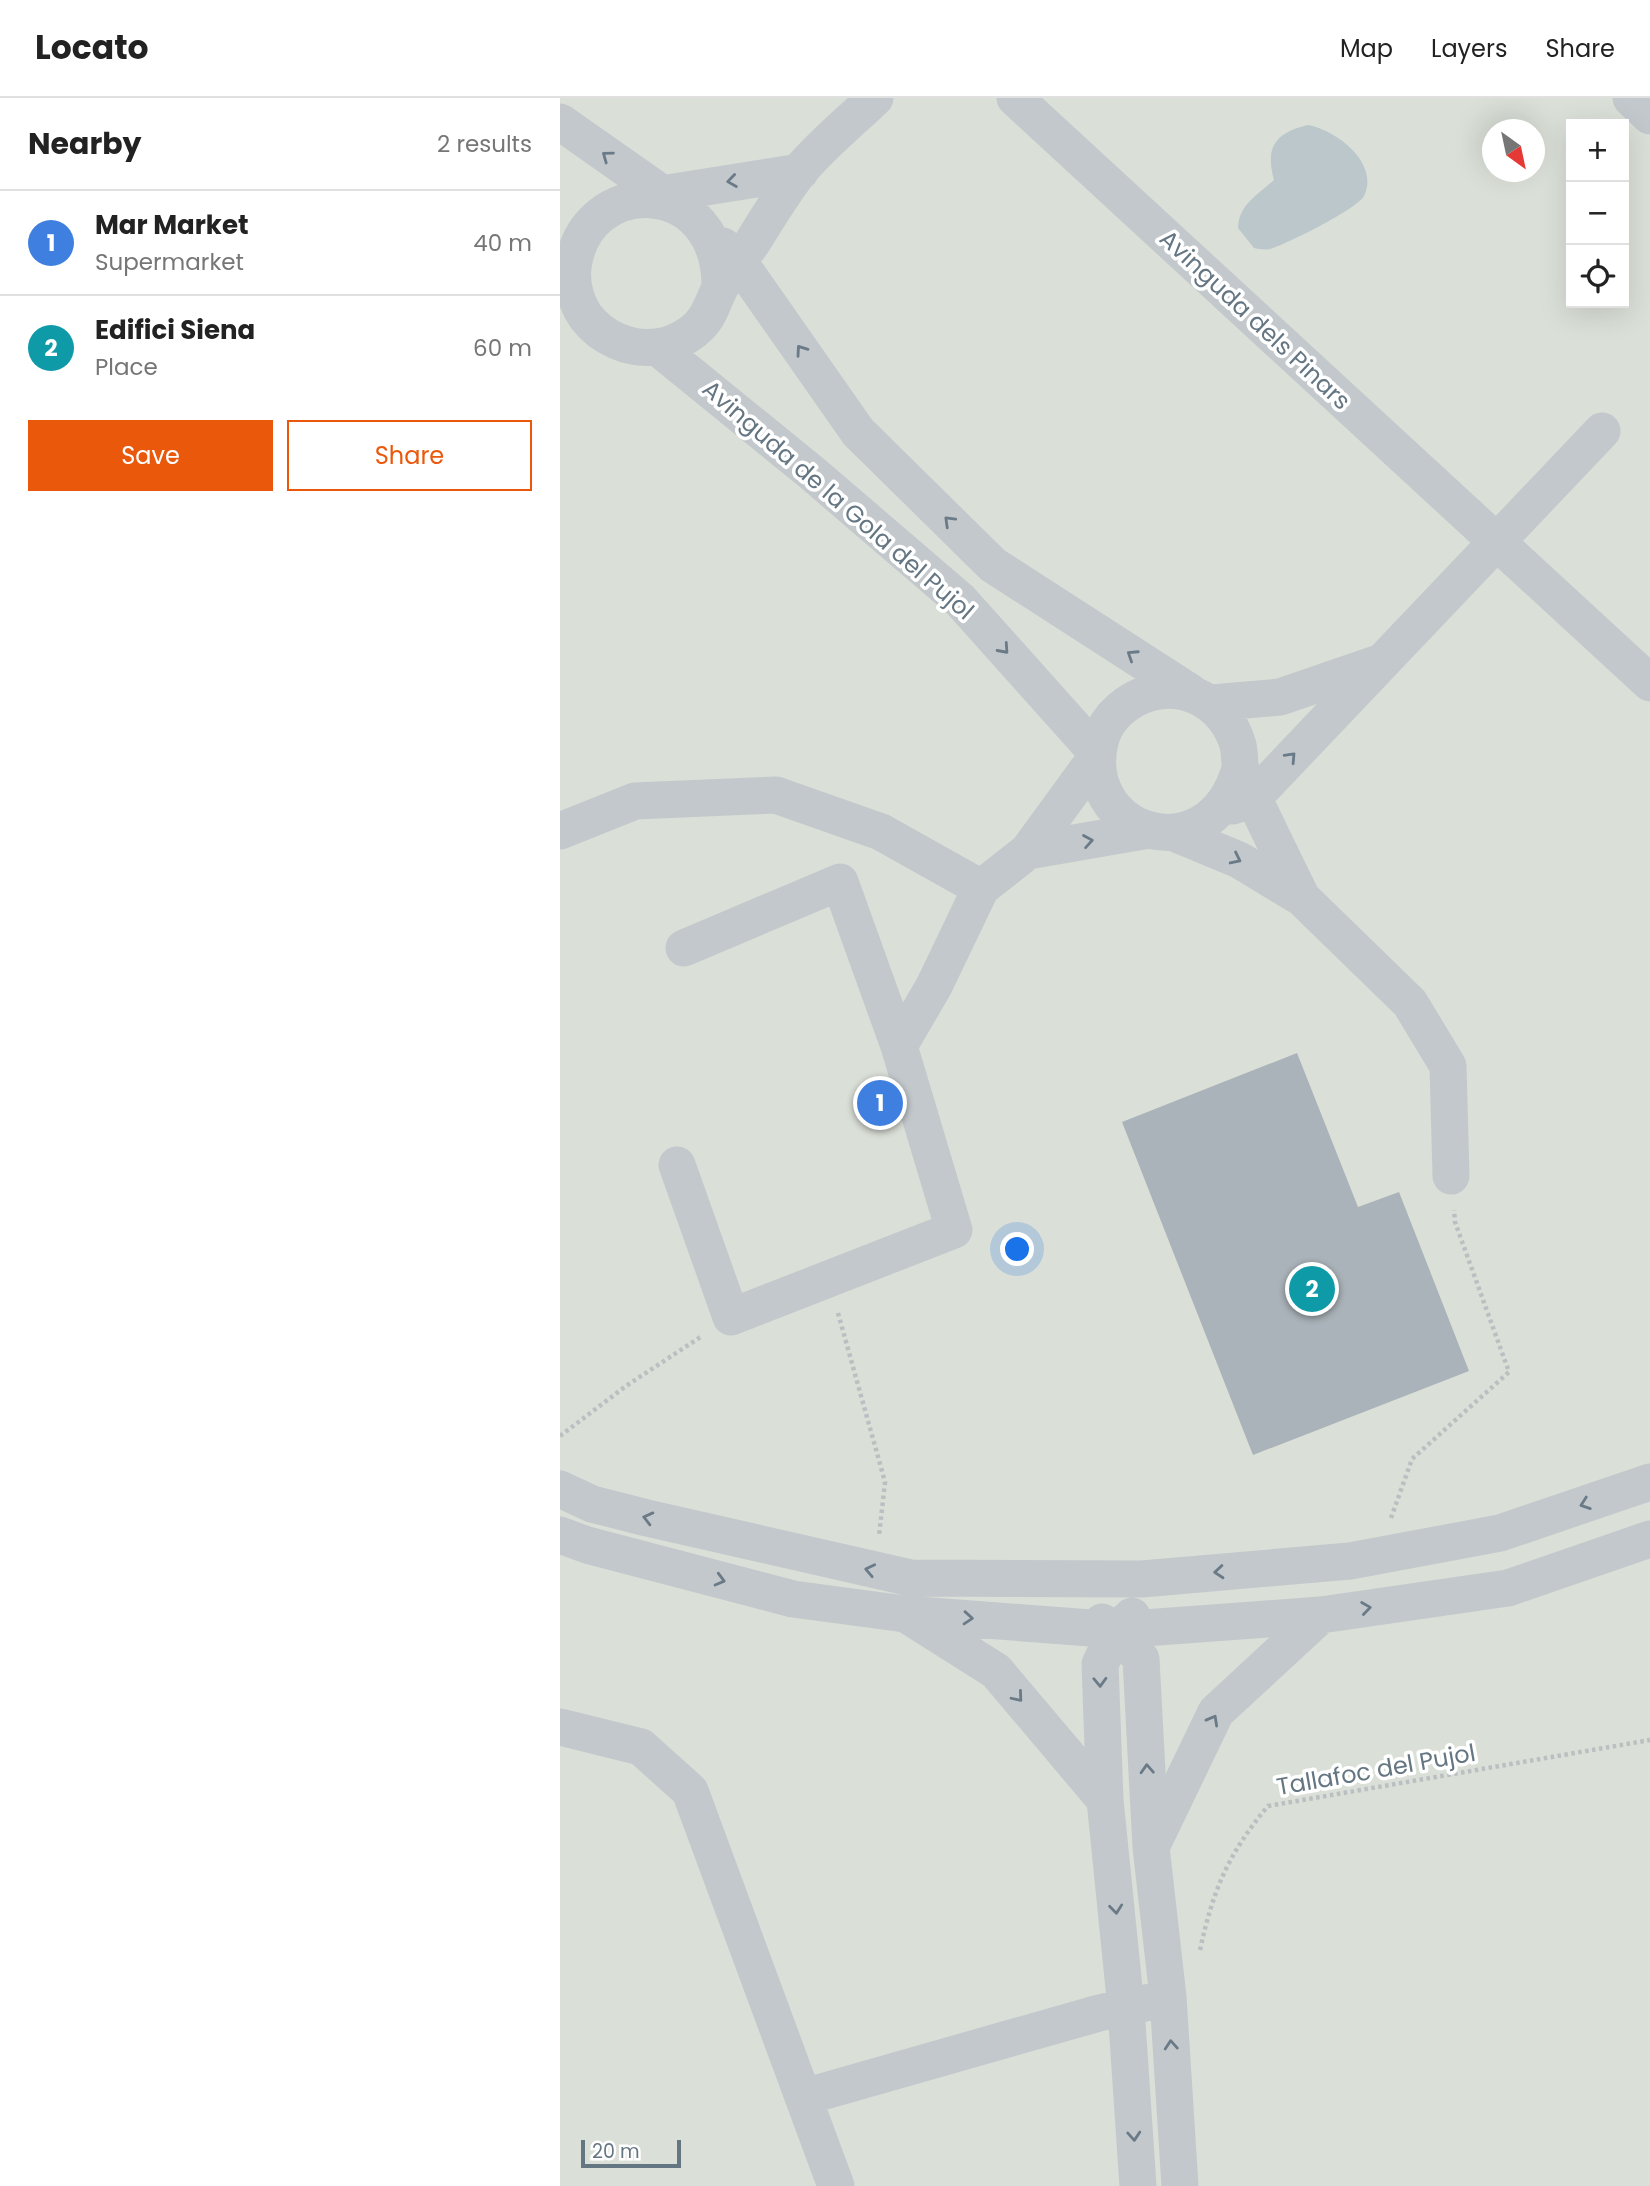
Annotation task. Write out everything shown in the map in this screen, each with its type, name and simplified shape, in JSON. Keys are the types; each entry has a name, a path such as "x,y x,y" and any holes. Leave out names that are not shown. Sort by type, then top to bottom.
{"street":[{"path":"560,263 575,315 607,337 631,346 657,347 679,340 698,327 712,309 729,274 800,172 875,98"},
{"name":"Avinguda dels Pinars","path":"1015,98 1650,683"},
{"path":"1631,98 1650,116"},
{"path":"560,122 671,206 858,432 993,565 1201,698 1229,722 1239,745 1247,783 1302,898"},
{"path":"575,315 572,276 575,254 584,234 608,211 671,206 800,172"},
{"name":"Avinguda de la Gola del Pujol","path":"657,347 812,473 960,600 1097,754"},
{"path":"1028,851 1198,827 1219,813 1247,783 1380,662 1602,431"},
{"path":"899,1046 934,986 981,888 1028,851 1097,754 1103,733 1117,712 1137,697 1161,690 1201,698 1280,697 1380,662"},
{"path":"1097,754 1099,778 1108,800 1126,819 1239,860 1302,898 1410,1003 1448,1066 1451,1176"},
{"path":"560,831 635,801 776,794 881,832 981,888"},
{"path":"677,1164 731,1317 954,1230 899,1046 840,882 684,948"},
{"path":"911,1578 1142,1579 1350,1561 1500,1533 1650,1482"},
{"path":"560,1489 592,1504 875,1572 1083,1613 1116,1630 1141,1659 1151,1847 1166,1980 1180,2186"},
{"path":"1138,2186 1126,2008 1105,1800 1100,1664 1116,1630 1143,1606 1348,1581 1445,1563 1500,1533"},
{"path":"560,1535 587,1545 793,1599 905,1614 1116,1630 1321,1615 1508,1588 1650,1539"},
{"path":"905,1614 996,1671 1105,1800"},
{"path":"1151,1847 1216,1712 1321,1615"},
{"path":"560,1727 640,1747 690,1791 836,2186"},
{"path":"804,2098 1126,2008 1166,1980"}],"path":[{"path":"1379,1556 1412,1459 1509,1372 1455,1222 1451,1176"},
{"path":"830,1279 885,1482 875,1572"},
{"path":"560,1436 626,1386 731,1317"},
{"name":"Tallafoc del Pujol","path":"1166,1980 1198,1959 1209,1908 1238,1843 1268,1806 1650,1740"}],"shaded area":[{"path":"560,98 1650,98 1650,2186 560,2186"},
{"path":"1308,125 1342,141 1361,160 1367,184 1364,196 1335,217 1290,241 1270,249 1254,248 1238,228 1242,212 1250,201 1274,180 1271,159 1275,143 1287,132"}],"building":[{"path":"1297,1053 1358,1207 1399,1192 1469,1371 1253,1455 1122,1122"}],"place":[{"name":"Mar Market","path":"880,1103"},
{"name":"Edifici Siena","path":"1312,1289"}]}
